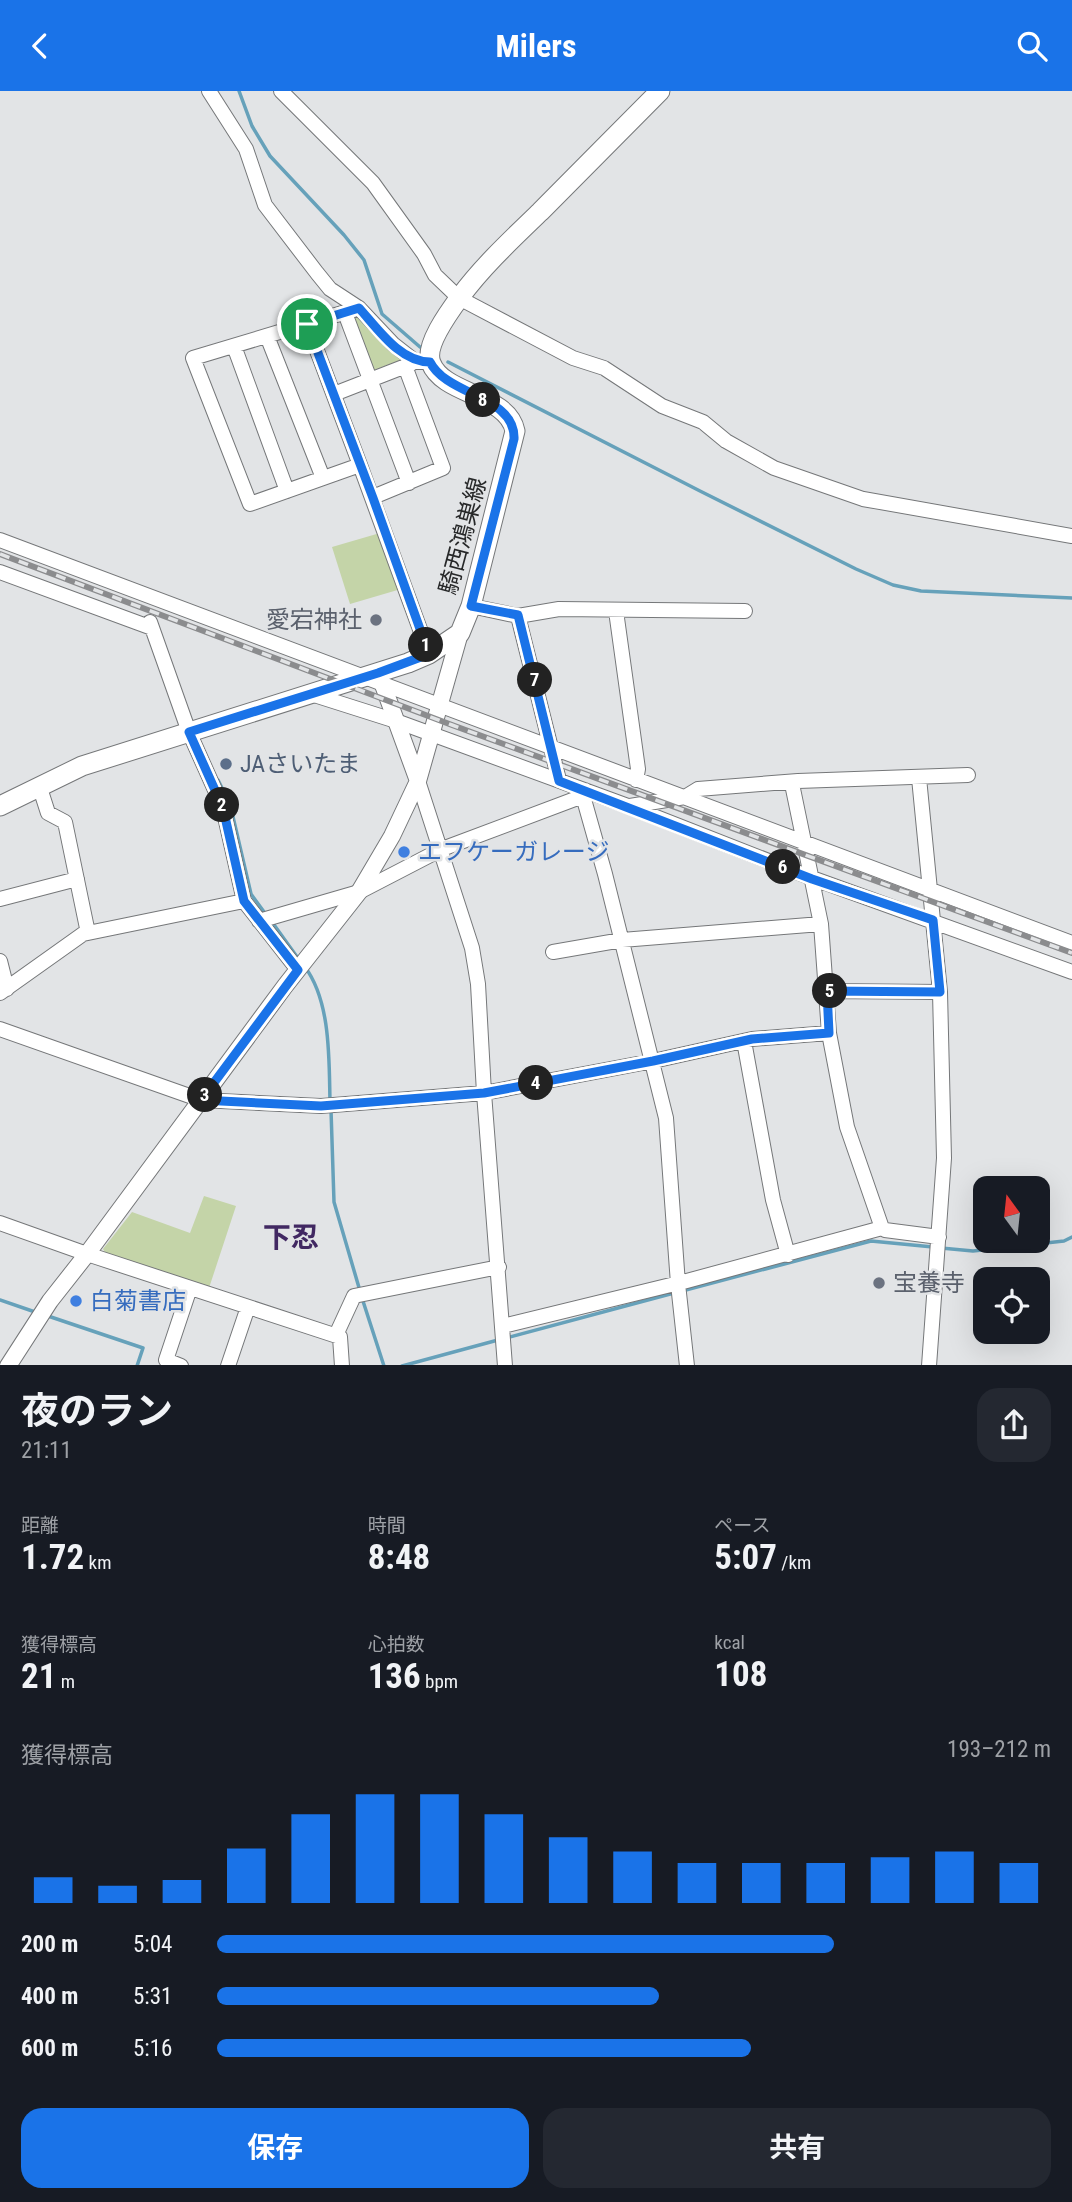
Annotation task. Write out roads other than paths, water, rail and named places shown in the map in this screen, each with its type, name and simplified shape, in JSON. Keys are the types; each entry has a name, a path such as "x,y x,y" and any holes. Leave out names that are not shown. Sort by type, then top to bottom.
{"main road":[{"path":"417,364 460,298 486,265 660,91"},
{"name":"騎西鴻巣線","path":"0,806 82,766 310,693 374,681 429,654 460,633 471,606 515,431 502,410 417,364"}],"street":[{"path":"209,91 246,149 265,205 330,289 359,308 393,344 417,364 443,468 373,498"},
{"path":"281,91 373,183 424,254 435,275 460,298 573,358 604,368 662,406 703,422 726,441 774,468 863,499 1072,536"},
{"path":"359,308 193,358 250,504 360,465"},
{"path":"345,313 409,483"},
{"path":"307,324 429,654"},
{"path":"267,336 323,478"},
{"path":"234,346 287,491"},
{"path":"334,394 417,364"},
{"path":"0,540 1072,943"},
{"path":"0,572 151,625 223,808 244,901 298,970"},
{"path":"471,606 518,615 559,609 745,611"},
{"path":"617,611 638,769 636,780"},
{"path":"518,615 559,781"},
{"path":"9,1365 50,1301 359,892 392,836 418,781 460,633"},
{"path":"374,681 396,721 418,781 442,849 474,960 478,984 505,1365"},
{"path":"310,693 432,734 812,879 933,920 1072,972"},
{"path":"628,807 685,797 698,789 968,775"},
{"path":"919,778 940,992 944,1158 929,1365"},
{"path":"792,784 821,924 829,1033 847,1127 882,1228"},
{"path":"39,785 48,813 65,822 88,933"},
{"path":"259,921 359,892 442,849 584,793"},
{"path":"584,793 666,1118 687,1365"},
{"path":"0,899 77,879"},
{"path":"0,961 4,991 88,933 244,901"},
{"path":"553,952 622,940 821,924"},
{"path":"827,991 940,992"},
{"path":"0,1030 201,1100 321,1106 484,1093 744,1041 829,1033"},
{"path":"744,1041 773,1200 788,1255"},
{"path":"0,1223 341,1337 342,1365"},
{"path":"503,1326 678,1284 882,1228 939,1237"},
{"path":"336,1335 354,1296 499,1267"},
{"path":"178,1365 166,1360 190,1288"},
{"path":"228,1365 248,1307"}],"waterway":[{"path":"239,91 252,126 270,156 364,260 382,314 420,347"},
{"path":"448,362 700,491 893,585 921,591 1072,598"},
{"path":"218,780 230,804 251,894 267,916"},
{"path":"272,922 300,961"},
{"path":"305,967 320,997 324,1014 329,1050 330,1102"},
{"path":"331,1110 334,1202 360,1291"},
{"path":"941,1248 973,1251 1064,1241 1072,1237"},
{"path":"682,1291 871,1241 933,1247"},
{"path":"506,1338 674,1293"},
{"path":"362,1298 384,1365"},
{"path":"0,1300 38,1313"},
{"path":"45,1315 143,1348 137,1365"},
{"path":"406,1365 498,1340"}],"railway":[{"path":"0,554 452,725 1072,953"}],"place":[{"name":"愛宕神社","path":"376,620"},
{"name":"JAさいたま","path":"226,764"},
{"name":"エフケーガレージ","path":"404,852"},
{"name":"宝養寺","path":"879,1283"},
{"name":"白菊書店","path":"76,1301"}],"district":[{"name":"下忍","path":"291,1237"}]}
